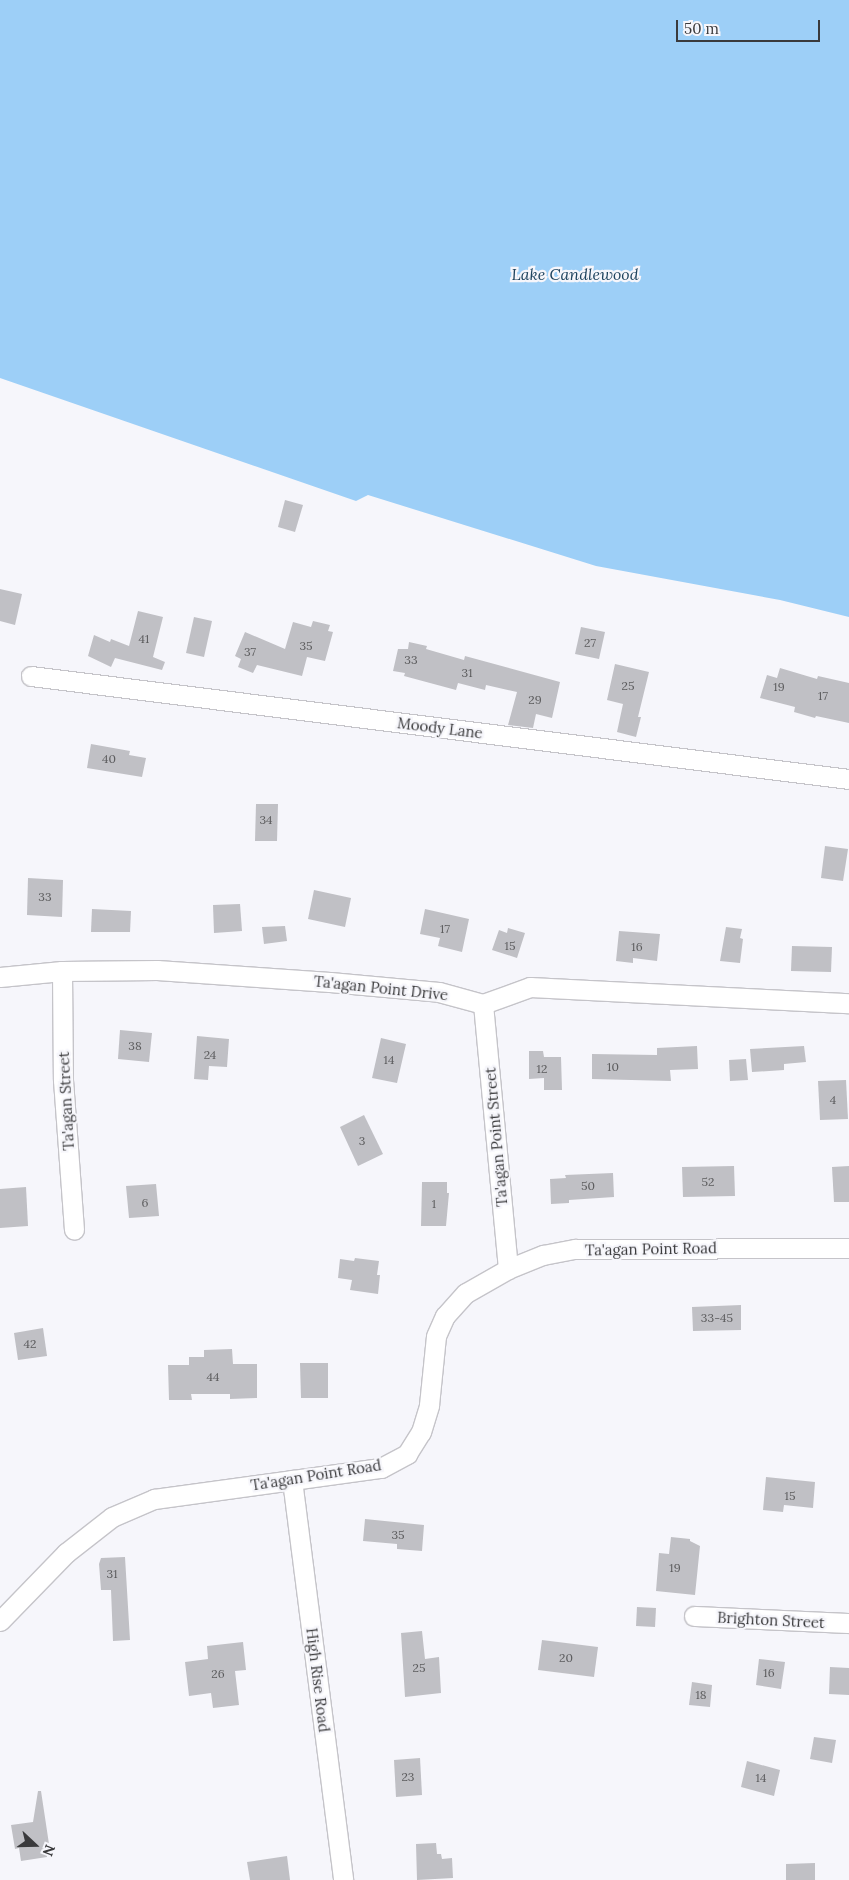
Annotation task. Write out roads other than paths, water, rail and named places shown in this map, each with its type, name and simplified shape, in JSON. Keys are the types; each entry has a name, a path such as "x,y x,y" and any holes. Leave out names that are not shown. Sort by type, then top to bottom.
{"street":[{"name":"Moody Lane","path":"31,676 849,779"},
{"name":"Ta'agan Point Drive","path":"0,977 62,971 157,970 439,992 483,1004"},
{"name":"Ta'agan Street","path":"62,971 63,1080 74,1230"},
{"path":"483,1004 530,987 849,1004"},
{"name":"Ta'agan Point Street","path":"483,1004 508,1269"},
{"name":"Ta'agan Point Road","path":"0,1621 66,1553 112,1517 154,1499 381,1468 406,1454 421,1432 429,1405 436,1336 445,1316 466,1293 508,1269 543,1255 575,1249 849,1248"},
{"name":"High Rise Road","path":"292,1480 343,1880"},
{"name":"Brighton Street","path":"694,1616 849,1623"}],"water":[{"name":"Lake Candlewood","path":"0,0 849,0 849,617 780,600 596,566 368,495 356,501 0,378"}]}
